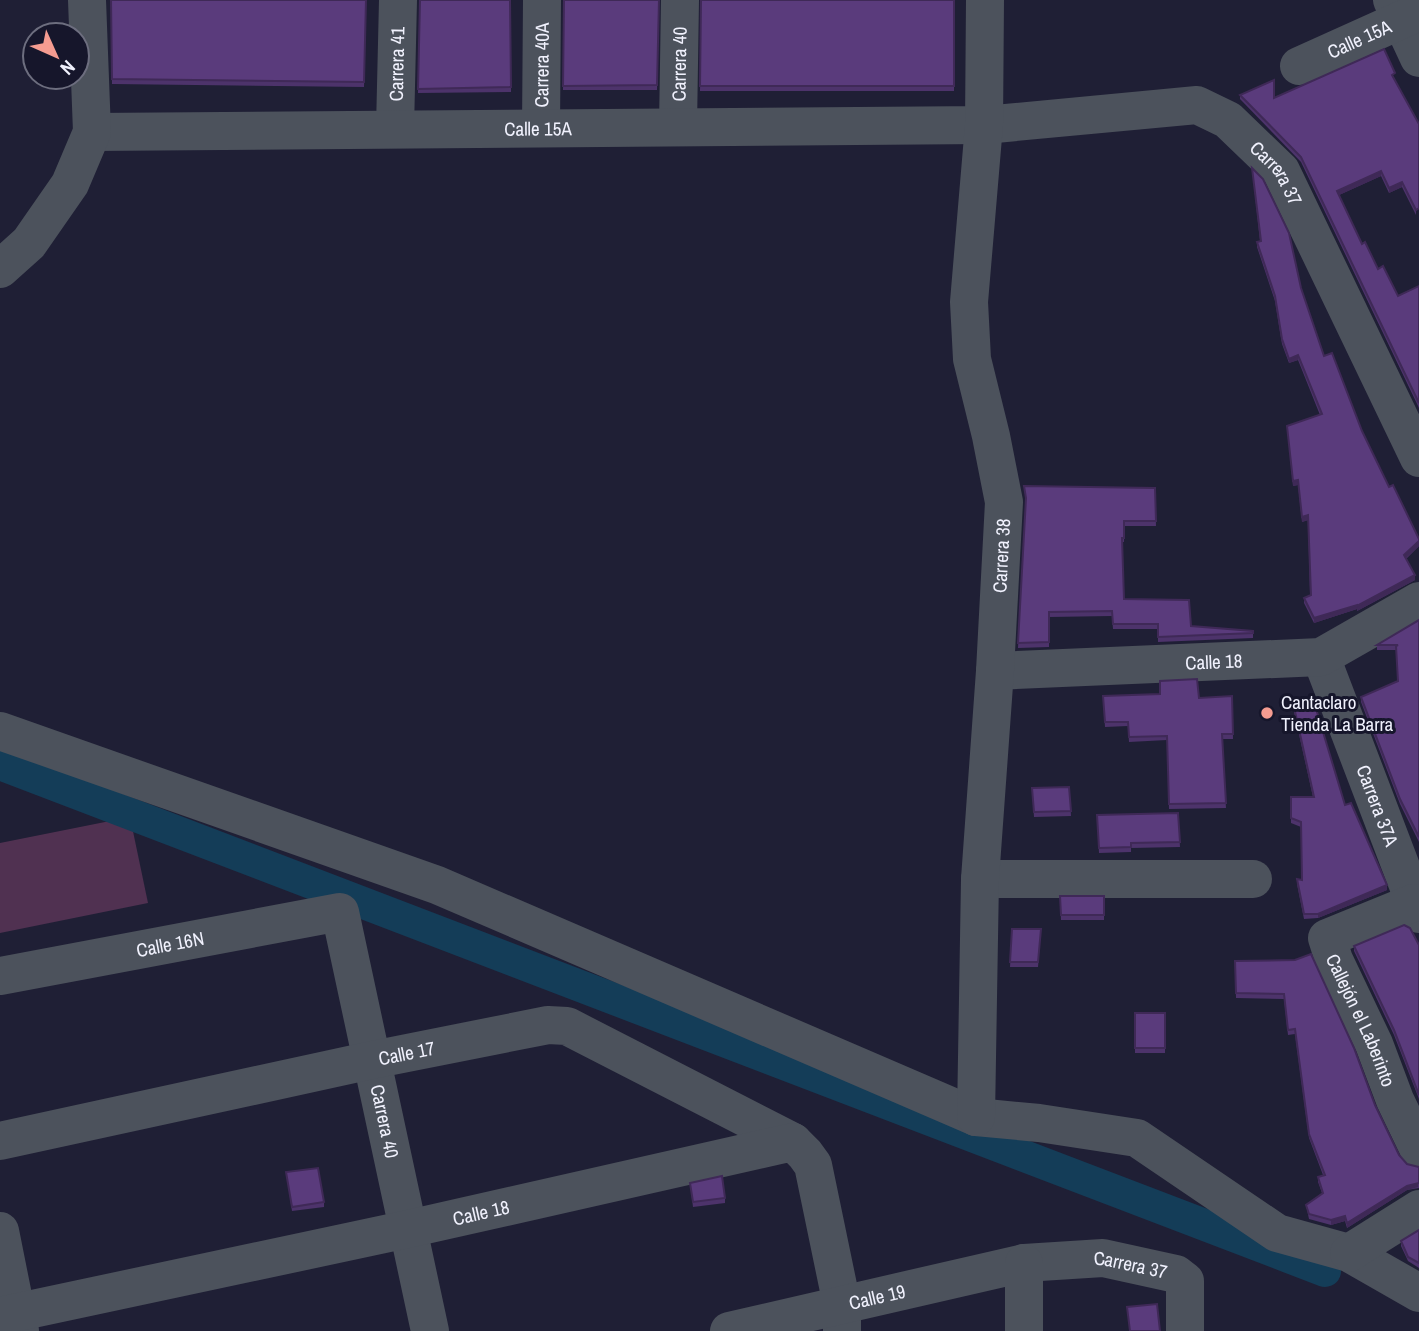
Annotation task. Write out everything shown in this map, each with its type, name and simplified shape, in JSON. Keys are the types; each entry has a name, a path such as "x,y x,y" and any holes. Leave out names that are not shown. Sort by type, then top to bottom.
{"street":[{"path":"0,269 29,243 70,184 92,132 88,0"},
{"name":"Carrera 41","path":"396,129 398,0"},
{"name":"Carrera 40A","path":"541,128 542,0"},
{"name":"Carrera 40","path":"678,127 680,0"},
{"name":"Carrera 38","path":"976,1117 979,879 995,671 1004,502 972,359 969,302 984,125 985,0"},
{"path":"1404,11 1419,58"},
{"name":"Calle 15A","path":"1299,66 1404,11"},
{"name":"Carrera 37","path":"984,125 1197,105 1227,120 1281,171 1419,458"},
{"name":"Calle 15A","path":"92,132 984,125"},
{"name":"Calle 18","path":"995,671 1321,657 1419,601"},
{"name":"Carrera 37A","path":"1321,657 1416,908"},
{"path":"0,731 437,885 976,1117 1039,1123 1138,1138 1276,1233 1349,1253 1419,1293"},
{"path":"979,879 1252,879"},
{"name":"Callejón el Laberinto","path":"1416,908 1327,938 1334,960 1374,1044 1395,1100 1419,1150"},
{"name":"Carrera 40","path":"340,912 430,1331"},
{"name":"Calle 16N","path":"0,976 340,912"},
{"name":"Calle 17","path":"0,1141 372,1060 548,1025 567,1026 793,1142"},
{"path":"793,1142 813,1165 842,1318"},
{"name":"Calle 18","path":"12,1320 793,1142"},
{"path":"1349,1253 1419,1209"},
{"path":"0,1231 12,1320"},
{"name":"Carrera 37","path":"1024,1263 1103,1258 1176,1274 1185,1281 1185,1331"},
{"path":"1024,1263 1024,1331"},
{"name":"Calle 19","path":"729,1331 842,1318 1024,1263"}],"shaded area":[{"path":"130,817 148,903 0,933 0,843"}],"building":[{"path":"111,0 366,0 364,82 112,79"},
{"path":"420,0 510,0 511,87 418,89"},
{"path":"564,0 659,0 657,85 563,86"},
{"path":"701,0 954,0 954,86 700,86"},
{"path":"1384,49 1395,73 1392,75 1419,124 1419,208 1416,210 1402,182 1389,188 1381,171 1337,191 1362,244 1365,242 1378,269 1383,266 1398,296 1419,286 1419,403 1301,157 1240,95 1274,80 1274,98"},
{"path":"1252,168 1263,179 1289,233 1301,288 1324,356 1332,353 1362,431 1389,487 1393,485 1419,539 1404,555 1415,575 1357,606 1314,618 1304,598 1311,595 1308,515 1302,517 1298,480 1293,481 1287,426 1322,414 1298,355 1289,359 1282,339 1275,296 1257,242 1261,241"},
{"path":"1024,486 1155,488 1156,521 1124,521 1124,599 1189,600 1191,626 1253,633 1158,637 1158,624 1113,624 1112,611 1049,612 1049,642 1018,643 1026,498"},
{"path":"1419,620 1419,837 1400,799 1361,697 1398,681 1398,645 1377,645"},
{"path":"1197,679 1199,698 1232,696 1233,734 1222,734 1226,803 1169,804 1167,736 1129,737 1128,722 1105,722 1103,696 1160,694 1160,681"},
{"path":"1314,702 1345,805 1351,803 1387,885 1318,914 1304,914 1297,879 1302,880 1301,822 1291,818 1291,797 1314,797 1294,707"},
{"path":"1069,787 1071,811 1034,812 1032,788"},
{"path":"1178,813 1180,842 1131,843 1131,847 1099,848 1097,815"},
{"path":"1060,896 1104,896 1104,915 1061,915"},
{"path":"1404,925 1410,928 1419,945 1419,1095 1394,1030 1354,946"},
{"path":"1012,929 1041,929 1038,962 1010,962"},
{"path":"1311,954 1399,1155 1407,1164 1419,1167 1419,1183 1407,1186 1347,1223 1345,1216 1331,1220 1309,1214 1306,1205 1323,1193 1318,1177 1325,1175 1309,1134 1295,1029 1288,1030 1284,994 1236,993 1235,961 1295,960"},
{"path":"1135,1013 1165,1013 1165,1048 1135,1048"},
{"path":"318,1168 324,1202 292,1207 286,1172"},
{"path":"722,1176 725,1198 693,1202 690,1183"},
{"path":"1419,1230 1419,1263 1408,1257 1401,1241"},
{"path":"1157,1304 1160,1331 1130,1331 1127,1307"}],"waterway":[{"path":"0,764 1325,1271"}],"place":[{"name":"Cantaclaro Tienda La Barra","path":"1267,713"}]}
